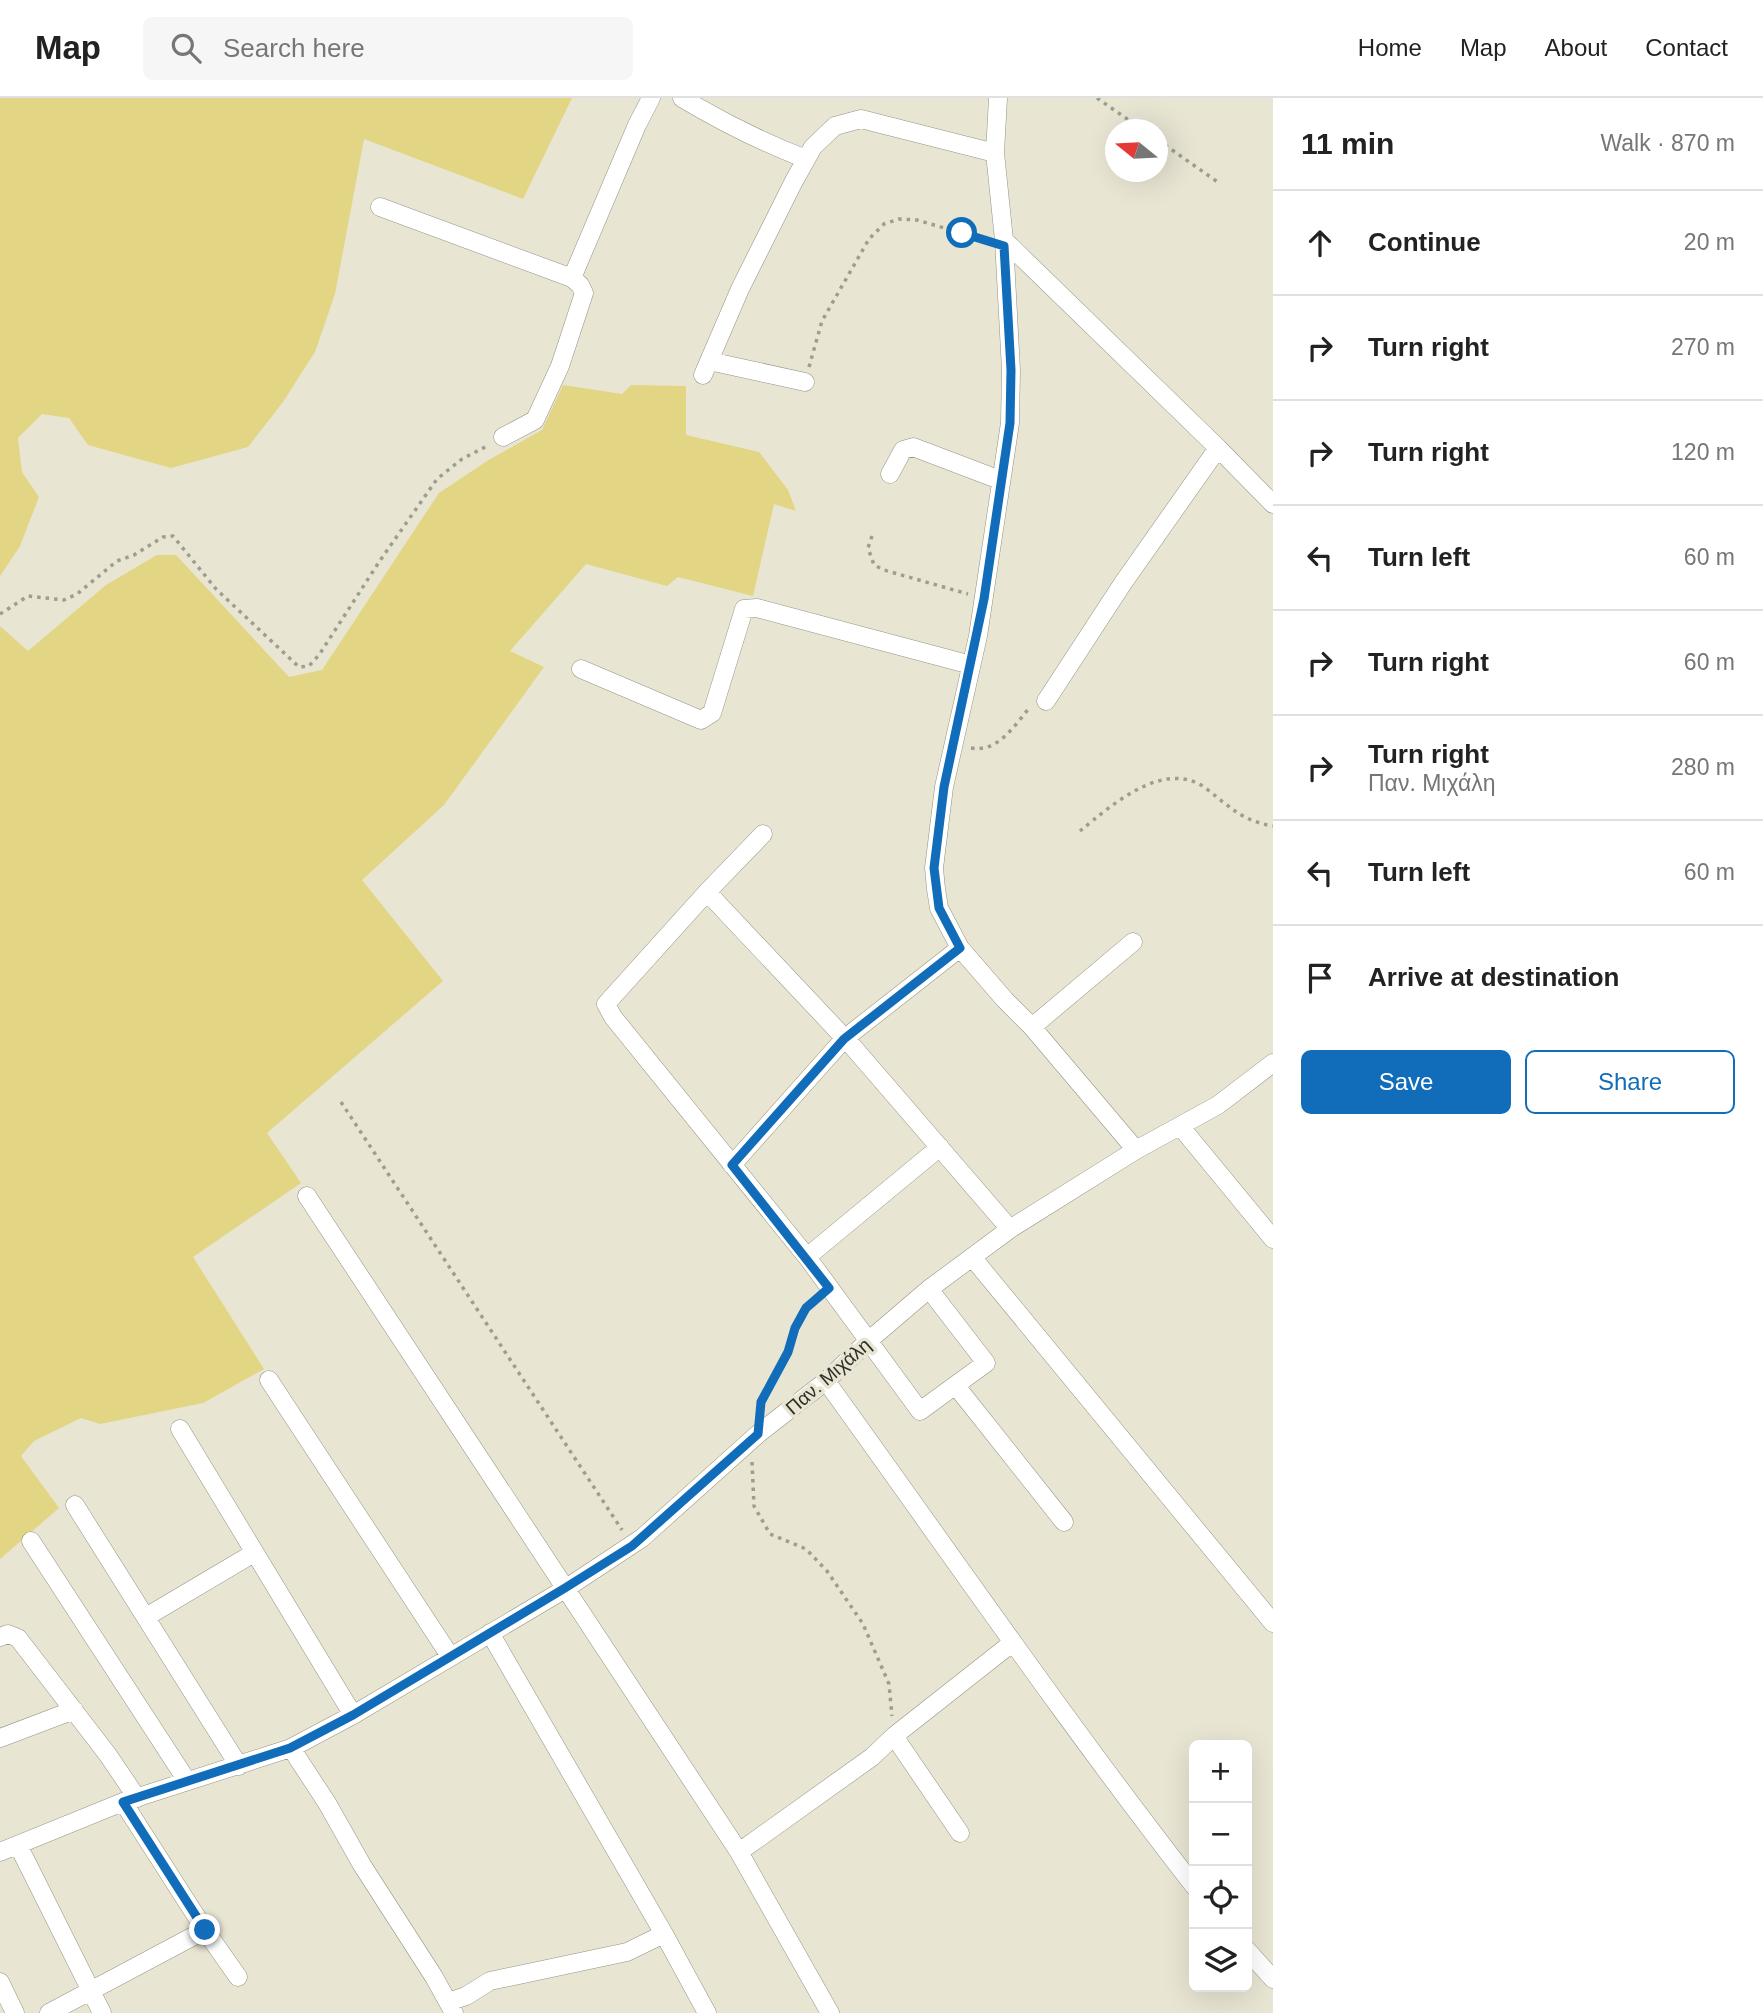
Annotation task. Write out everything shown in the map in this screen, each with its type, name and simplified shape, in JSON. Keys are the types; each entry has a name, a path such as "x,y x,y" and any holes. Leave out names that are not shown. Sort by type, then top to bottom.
{"street":[{"path":"572,278 614,176 651,98"},
{"path":"681,98 764,143 806,159"},
{"path":"998,98 995,153 1004,243 1011,370 1010,423 984,599 941,808 934,868 939,908 960,948 1032,1027 1136,1150"},
{"path":"805,382 706,368 740,289 813,147 835,126 861,119 995,153"},
{"path":"380,207 572,278 580,285 584,293 560,366 535,419 503,437"},
{"path":"1004,243 1273,503"},
{"path":"890,474 903,450 913,447 1000,480"},
{"path":"1046,701 1123,583 1218,448"},
{"path":"581,669 701,720 712,713 744,609 757,608 971,665"},
{"path":"763,834 607,1004 613,1017 807,1258 920,1411 986,1363 929,1289"},
{"path":"707,892 844,1039 1010,1229"},
{"path":"1032,1027 1133,942"},
{"path":"732,1165 844,1039 960,948"},
{"name":"Παν. Μιχάλη","path":"0,1852 130,1800 290,1748 353,1715 565,1588 632,1546 758,1434 826,1381 929,1289 972,1257 1010,1229 1136,1150 1218,1105 1273,1063"},
{"path":"1180,1126 1273,1239"},
{"path":"807,1258 940,1147"},
{"path":"307,1196 739,1852 830,2013"},
{"path":"972,1257 1273,1623"},
{"path":"269,1380 450,1656"},
{"path":"826,1381 956,1560 1012,1643 1189,1879"},
{"path":"956,1386 1064,1522"},
{"path":"180,1429 353,1715"},
{"path":"75,1505 239,1766"},
{"path":"31,1541 187,1781"},
{"path":"146,1617 254,1553"},
{"path":"490,1633 707,2013"},
{"path":"0,1637 8,1634 18,1638 108,1755 130,1800 205,1930 238,1977"},
{"path":"739,1852 872,1757 894,1736 1012,1643"},
{"path":"0,1738 74,1710"},
{"path":"894,1736 960,1833"},
{"path":"290,1748 327,1803 362,1865 451,2007 490,1981 627,1952 664,1934"},
{"path":"18,1845 102,2013"},
{"path":"49,2013 205,1930"},
{"path":"1252,1956 1273,1979"},
{"path":"0,1982 15,2013"}],"path":[{"path":"1097,98 1127,119"},
{"path":"1168,148 1219,183"},
{"path":"805,382 822,321 869,239 884,224 899,219 917,220 1004,243"},
{"path":"0,614 28,596 64,600 77,594 117,561 134,555 163,537 173,536 216,589 248,617 285,656 299,667 309,666 320,655 379,562 437,480 462,459 503,437"},
{"path":"872,536 868,548 874,565 984,599"},
{"path":"954,740 964,747 992,747 1010,731 1032,704 1046,701"},
{"path":"1080,831 1133,792 1160,779 1184,779 1205,787 1240,816 1273,826"},
{"path":"341,1102 632,1546"},
{"path":"829,1288 806,1308 795,1328 788,1352 761,1402 752,1463 754,1506 769,1534 806,1549 827,1572 863,1624 889,1684 894,1736"}],"shaded area":[{"path":"0,98 572,98 523,199 364,139 335,294 315,352 283,402 248,447 171,468 88,445 69,418 42,414 18,438 22,472 39,497 20,546 0,576"},
{"path":"563,385 622,394 631,385 686,386 686,435 759,452 788,490 796,511 774,504 753,596 678,577 667,586 586,564 510,651 544,667 444,805 362,880 443,981 267,1133 301,1183 193,1257 264,1369 203,1403 100,1424 81,1418 34,1441 21,1456 59,1508 0,1559 0,626 28,651 106,585 157,555 176,555 289,677 322,670 439,493 487,461 542,430"}],"route":[{"path":"205,1930 123,1802 290,1748 353,1715 632,1546 758,1434 761,1402 788,1352 795,1328 806,1308 829,1288 732,1165 844,1039 960,948 939,908 934,868 944,787 978,636 986,587 1010,423 1011,370 1004,246 962,233"}]}
